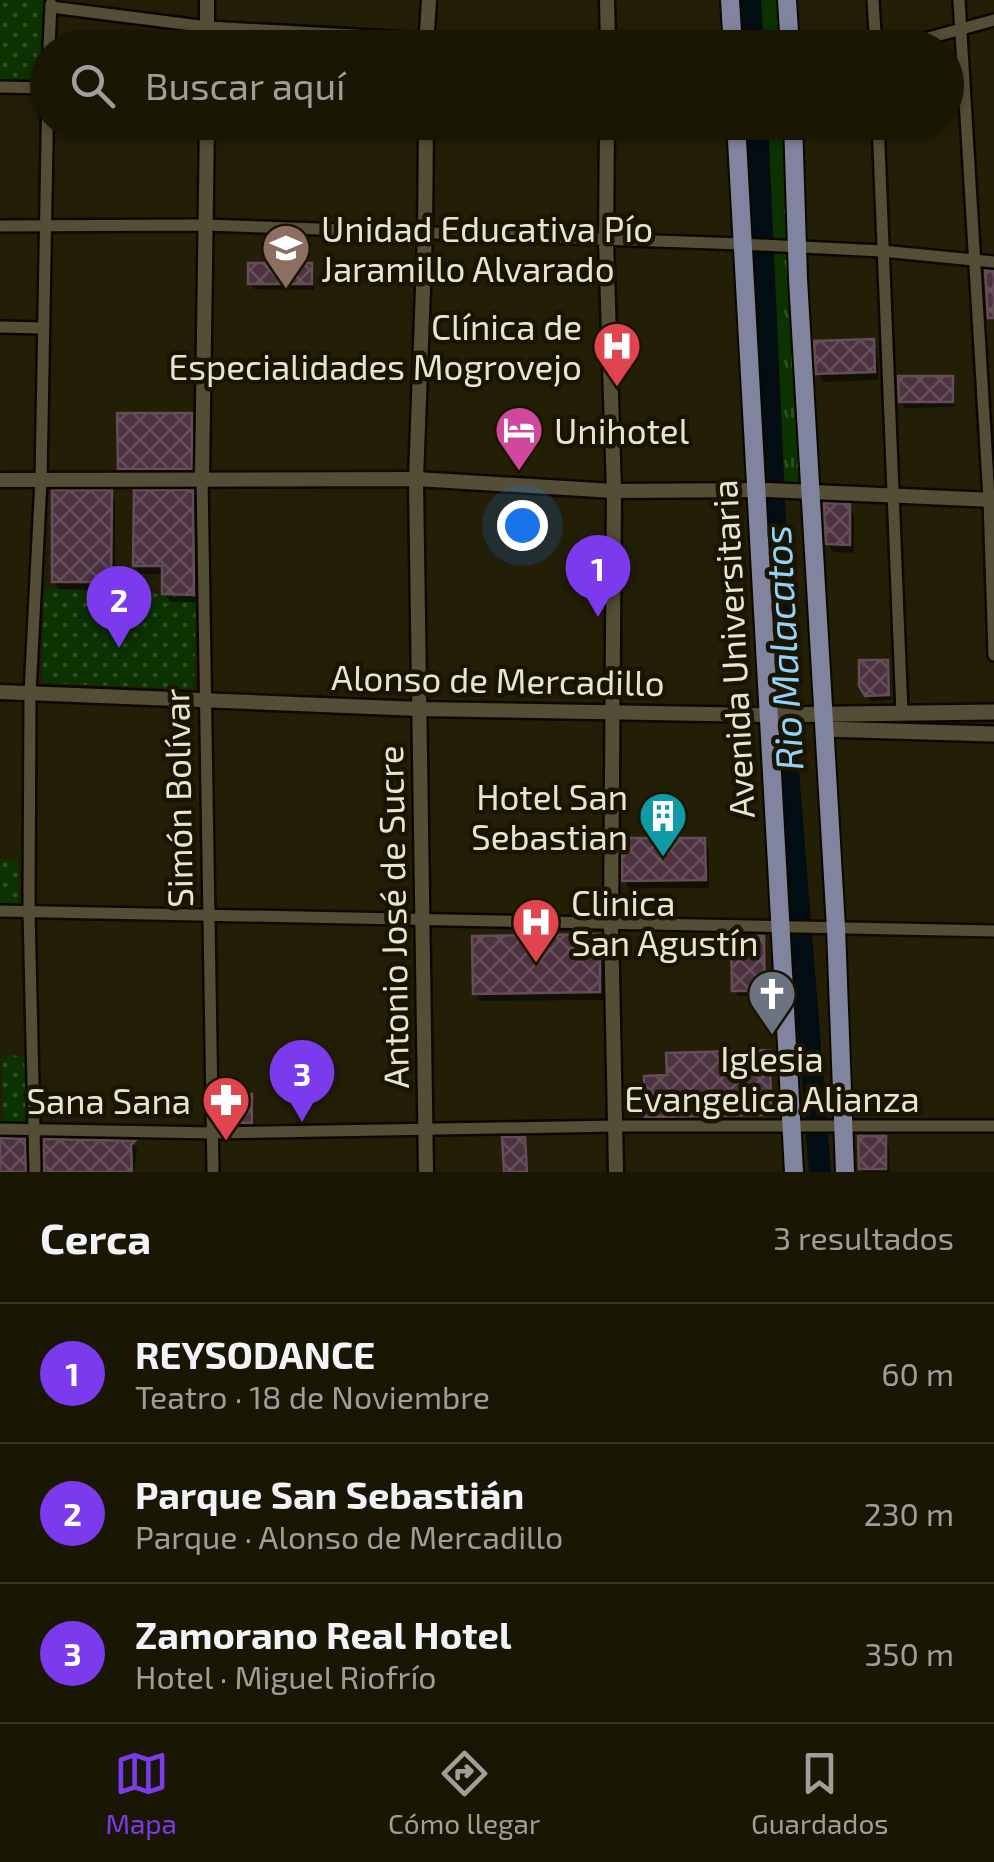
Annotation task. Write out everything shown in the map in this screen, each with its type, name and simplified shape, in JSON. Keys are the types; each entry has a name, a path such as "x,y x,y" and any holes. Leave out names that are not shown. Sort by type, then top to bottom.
{"main road":[{"path":"730,0 732,30"},
{"path":"787,0 789,30"},
{"name":"Avenida Universitaria","path":"738,140 786,926 794,1172"},
{"path":"792,140 792,247 845,1172"},
{"name":"Alonso de Mercadillo","path":"876,722 902,713 994,712"},
{"name":"Alonso de Mercadillo","path":"773,715 994,734"}],"street":[{"path":"207,0 208,27"},
{"path":"427,30 428,0"},
{"path":"608,0 608,30"},
{"path":"873,0 875,30"},
{"path":"960,0 961,30 994,20"},
{"path":"50,30 51,4 249,30"},
{"path":"964,83 991,500 994,654"},
{"path":"0,87 30,87"},
{"path":"36,1172 28,911 30,693 41,480 48,140"},
{"name":"Simón Bolívar","path":"206,140 202,477 213,1172"},
{"name":"Antonio José de Sucre","path":"426,140 416,479 426,1172"},
{"path":"607,140 614,491 611,712 616,1172"},
{"path":"879,140 902,713"},
{"path":"0,226 205,225 882,251 994,262"},
{"path":"0,328 42,328"},
{"path":"0,480 416,479 614,491 806,491 991,500"},
{"name":"Alonso de Mercadillo","path":"0,692 420,709 773,715"},
{"path":"0,911 994,931"},
{"path":"0,1129 213,1132 994,1126"}],"green space":[{"path":"0,0 51,0 50,30 30,30 30,88 0,87"},
{"path":"730,0 787,0 789,30 732,30"},
{"path":"737,140 794,140 813,492 755,490"},
{"path":"44,589 98,590 98,600 109,612 124,613 136,604 137,593 196,595 194,689 42,683"},
{"path":"0,860 18,860 19,909 0,908"},
{"path":"2,1055 26,1056 27,1123 3,1122"}],"building":[{"path":"248,263 312,263 312,284 248,284"},
{"path":"985,270 994,271 994,318 988,318"},
{"path":"874,339 875,372 816,374 814,341"},
{"path":"898,376 953,376 953,402 899,402"},
{"path":"117,413 192,413 192,469 118,469"},
{"path":"52,490 112,490 111,591 137,593 136,603 124,613 109,612 98,600 99,582 52,582"},
{"path":"134,490 193,490 194,595 162,594 162,566 133,566"},
{"path":"824,503 850,504 850,545 826,544"},
{"path":"859,660 888,660 889,695 865,696 859,686"},
{"name":"Hotel San Sebastian","path":"622,838 705,838 706,880 622,881"},
{"name":"Clinica San Agustín","path":"600,934 600,992 473,994 472,936"},
{"path":"731,935 764,936 765,991 732,991"},
{"path":"770,1050 771,1115 645,1117 644,1076 667,1075 666,1053"},
{"path":"224,1094 252,1094 252,1123 224,1123"},
{"path":"858,1136 886,1136 886,1169 859,1169"},
{"path":"502,1137 525,1137 527,1172 504,1172"},
{"path":"0,1138 25,1139 26,1172 0,1172"},
{"path":"44,1139 135,1141 131,1145 132,1172 44,1172"}],"waterway":[{"name":"Rio Malacatos","path":"750,0 752,30"},
{"name":"Rio Malacatos","path":"758,140 784,721 820,1172"}],"place":[{"name":"Unidad Educativa Pío Jaramillo Alvarado","path":"286,290"},
{"name":"Clínica de Especialidades Mogrovejo","path":"617,388"},
{"name":"Unihotel","path":"519,472"},
{"name":"REYSODANCE","path":"598,617"},
{"name":"Parque San Sebastián","path":"119,648"},
{"name":"Hotel San Sebastian","path":"663,858"},
{"name":"Clinica San Agustín","path":"536,964"},
{"name":"Iglesia Evangelica Alianza","path":"772,1036"},
{"name":"Zamorano Real Hotel","path":"302,1122"},
{"name":"Sana Sana","path":"226,1142"}]}
